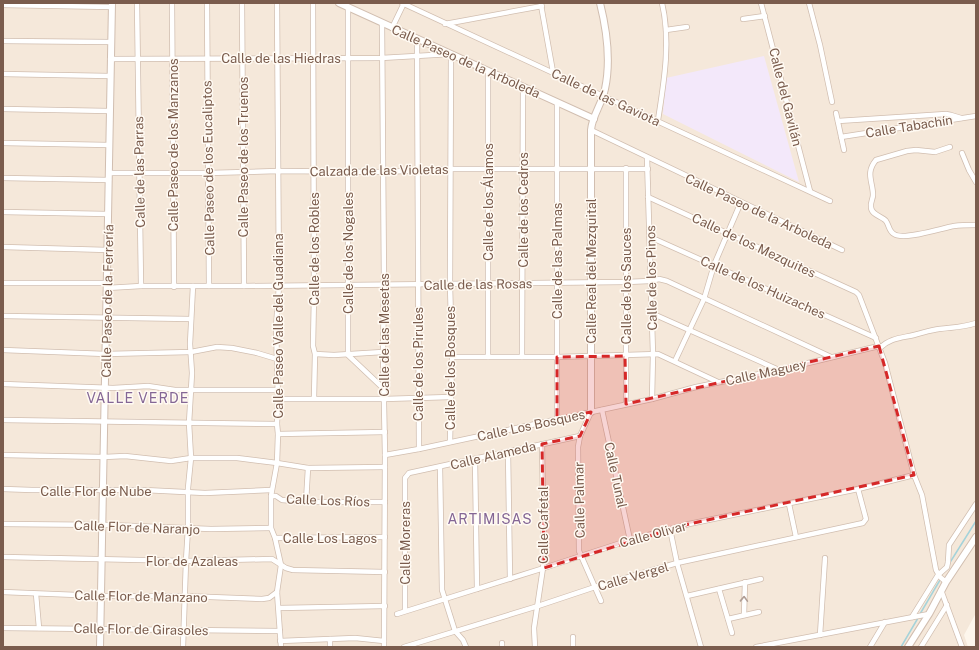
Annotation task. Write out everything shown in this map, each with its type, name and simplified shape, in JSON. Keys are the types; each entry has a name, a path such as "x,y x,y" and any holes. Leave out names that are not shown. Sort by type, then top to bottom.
{"street":[{"name":"Calle de las Parras","path":"137,3 141,286"},
{"name":"Calle Paseo de los Manzanos","path":"172,3 174,286"},
{"name":"Calle Paseo de los Eucaliptos","path":"207,3 206,59 209,286"},
{"name":"Calle Paseo de los Truenos","path":"242,3 244,286"},
{"name":"Calle Paseo Valle del Guadiana","path":"277,3 279,286 276,327 278,434 277,463 270,496 271,528 275,538 281,565 277,592 281,647"},
{"name":"Calle de los Robles","path":"313,3 314,398"},
{"name":"Calle Paseo de la Arboleda","path":"339,3 594,119"},
{"name":"Calle de las Gaviota","path":"403,3 445,24 658,120 830,201"},
{"path":"392,28 403,3"},
{"name":"Calle Real del Mezquital","path":"591,412 591,130 603,96 607,73 608,53 606,28 600,3"},
{"path":"658,120 664,77 666,30 662,3"},
{"name":"Calle del Gavilán","path":"761,3 810,191"},
{"path":"809,3 820,45 832,102"},
{"path":"445,24 541,4 553,72"},
{"path":"3,5 112,5"},
{"name":"Calle Paseo de la Ferrería","path":"100,647 102,596 102,490 107,318 110,42 112,5"},
{"name":"Calle de los Nogales","path":"348,7 348,354"},
{"path":"743,19 765,16"},
{"name":"Calle de las Mesetas","path":"382,23 381,58 384,285 383,352 385,432 384,647"},
{"path":"666,30 687,27"},
{"name":"Calle de los Pirules","path":"417,39 419,449"},
{"path":"3,41 110,42"},
{"name":"Calle de las Hiedras","path":"110,59 381,58 451,54"},
{"name":"Calle de los Bosques","path":"450,442 452,357 450,285 451,54"},
{"name":"Calle de los Álamos","path":"488,72 488,357"},
{"path":"3,74 110,76"},
{"name":"Calle de los Cedros","path":"522,357 523,87"},
{"name":"Calle de las Palmas","path":"557,103 557,418"},
{"path":"3,109 109,111"},
{"path":"836,113 844,150"},
{"path":"838,121 946,114 961,118"},
{"name":"Calle Tabachín","path":"841,137 976,116"},
{"name":"Calle Paseo de la Arboleda","path":"591,130 842,250"},
{"path":"3,143 109,145"},
{"path":"950,147 934,152 916,150 907,151 876,160 873,164 870,175 874,197 871,205 872,212 883,218 891,232 898,236 943,230 954,226 976,225"},
{"path":"962,153 976,182"},
{"name":"Calle de los Pinos","path":"647,158 653,354 652,399"},
{"name":"Calle de los Sauces","path":"626,168 626,404"},
{"name":"Calzada de las Violetas","path":"3,178 109,177 140,173 278,171 383,172 451,169 648,169"},
{"name":"Calle de los Mezquites","path":"648,197 856,292 860,295 876,338"},
{"path":"675,361 704,298 714,265 741,202"},
{"path":"3,212 108,214"},
{"name":"Calle de los Huizaches","path":"650,237 876,338"},
{"path":"3,247 108,250"},
{"name":"Calle de las Rosas","path":"3,282 107,286 279,286 650,282 655,279 662,279 831,357"},
{"path":"183,647 191,458 189,423 192,373 190,344 193,286"},
{"path":"651,313 779,370"},
{"path":"3,316 191,319"},
{"name":"Calle Maguey","path":"652,399 696,387 879,347 900,337 916,335 939,328 963,327 976,323"},
{"path":"876,338 885,363 914,475 922,494 935,564 942,578"},
{"path":"3,350 106,354 191,352 217,347 232,348 257,353 277,359"},
{"path":"315,354 383,352"},
{"path":"348,354 384,389"},
{"path":"452,357 557,357 658,354 718,382"},
{"path":"3,384 105,388 148,386 168,389 277,390"},
{"path":"278,399 384,399 451,397"},
{"name":"Calle Los Bosques","path":"385,454 419,449 557,418 652,399"},
{"name":"Calle Tunal","path":"602,410 630,540"},
{"name":"Calle Palmar","path":"591,412 580,436 578,454 579,551 601,601"},
{"path":"3,420 277,424"},
{"path":"278,434 385,432"},
{"name":"Calle Alameda","path":"406,475 409,473 580,436"},
{"name":"Calle Cafetal","path":"535,647 534,628 544,568 542,444"},
{"path":"508,452 510,579"},
{"path":"3,455 125,456 171,461 191,458 237,458 308,468 385,466"},
{"path":"475,459 476,589"},
{"path":"440,467 441,585 444,599 455,631 463,640 466,647"},
{"path":"306,502 308,468"},
{"name":"Calle Moreras","path":"405,610 406,475"},
{"name":"Calle Olivar","path":"397,614 405,610 670,529 858,489 914,475"},
{"name":"Calle Flor de Nube","path":"3,489 144,490 205,493 271,490"},
{"name":"Calle Vergel","path":"404,647 538,606 595,586 677,564 863,523 866,520 858,489"},
{"name":"Calle Los Ríos","path":"270,496 276,496 282,500 306,502 385,502"},
{"path":"789,504 796,537"},
{"path":"908,647 929,614 941,590 942,578 948,562 949,545 976,504"},
{"name":"Calle Flor de Naranjo","path":"3,524 102,525 211,529 271,528"},
{"path":"670,529 677,564 688,596 701,647"},
{"path":"912,617 976,536"},
{"name":"Calle Los Lagos","path":"275,538 385,537"},
{"name":"Flor de Azaleas","path":"3,557 186,561 272,559 292,570 385,572"},
{"path":"820,635 825,558"},
{"path":"688,596 761,579"},
{"path":"744,615 745,582"},
{"path":"719,589 732,633"},
{"path":"941,590 962,647"},
{"name":"Calle Flor de Manzano","path":"3,592 102,596 269,598 277,592"},
{"path":"36,594 39,628"},
{"path":"921,647 947,605"},
{"path":"279,608 385,606"},
{"path":"728,619 758,612"},
{"path":"756,647 782,644 820,635 929,614"},
{"path":"870,647 885,622"},
{"name":"Calle Flor de Girasoles","path":"3,628 280,631"},
{"path":"573,637 573,647"},
{"path":"280,641 355,638 384,641"},
{"path":"330,639 330,647"}],"highlighted area":[{"path":"879,346 914,475 689,524 544,568 542,444 580,436 591,412 557,418 557,357 625,356 626,404"}],"shaded area":[{"path":"3,3 976,3 976,613 964,635 968,647 3,647"},
{"path":"764,56 799,182 663,114 666,78"}],"waterway":[{"path":"949,564 976,521"},
{"path":"920,614 940,580"},
{"path":"901,647 918,618"}],"district":[{"name":"VALLE VERDE","path":"138,398"},
{"name":"ARTIMISAS","path":"490,519"}]}
